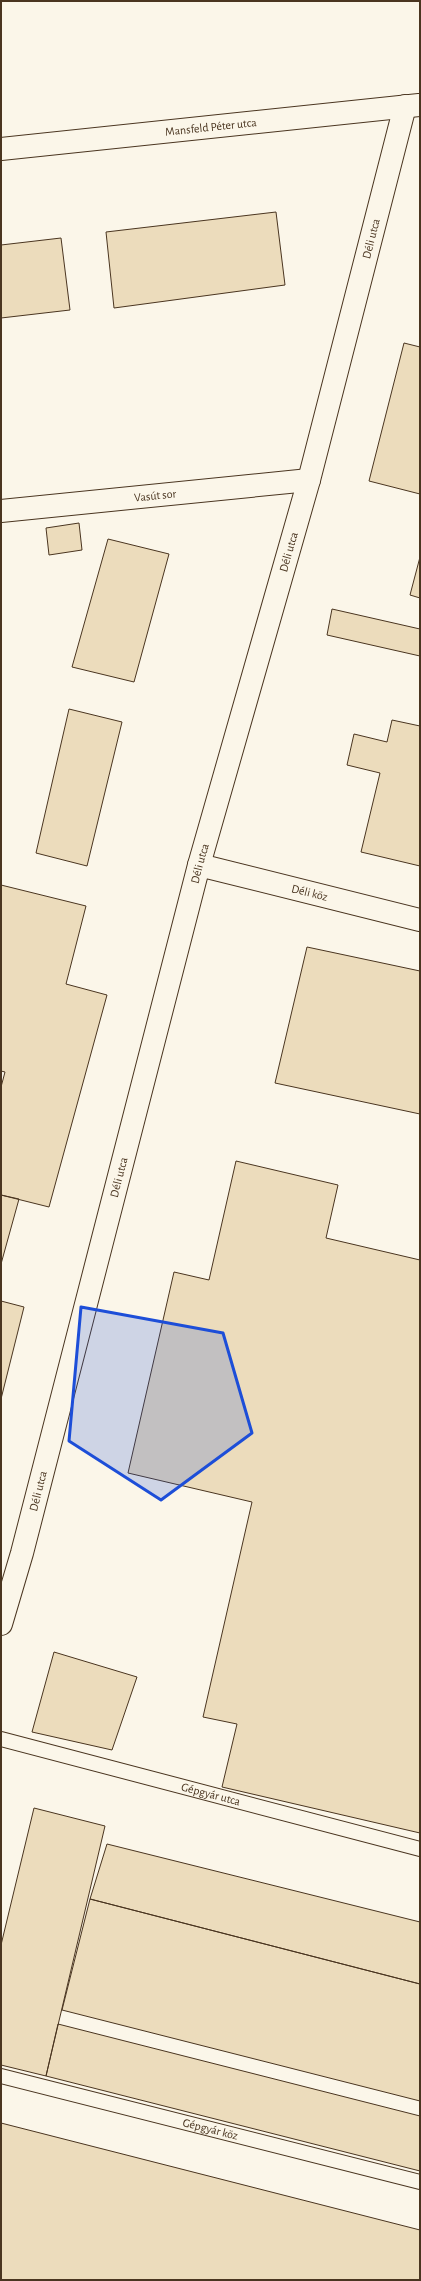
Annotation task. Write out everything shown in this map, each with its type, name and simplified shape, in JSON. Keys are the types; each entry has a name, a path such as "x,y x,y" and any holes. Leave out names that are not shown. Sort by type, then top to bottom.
{"street":[{"name":"Mansfeld Péter utca","path":"1,149 413,105"},
{"name":"Déli utca","path":"1,1624 6,1586 22,1553 199,865 309,480 413,105"},
{"name":"Vasút sor","path":"1,511 309,480"},
{"name":"Déli köz","path":"199,865 420,920"}],"lane":[{"name":"Gépgyár utca","path":"1,1739 420,1849"},
{"name":"Gépgyár köz","path":"1,2076 420,2182"}],"highlighted area":[{"path":"81,1307 223,1333 252,1433 161,1500 69,1441"}],"building":[{"path":"276,212 285,285 114,308 106,232"},
{"path":"61,238 70,310 1,318 1,245"},
{"path":"404,343 420,347 420,494 369,481"},
{"path":"79,523 82,550 49,555 46,528"},
{"path":"108,539 169,554 134,682 72,667"},
{"path":"420,557 420,598 410,595"},
{"path":"332,609 420,629 420,656 327,635"},
{"path":"69,709 122,722 87,866 36,853"},
{"path":"392,720 420,726 420,866 361,852 380,773 347,765 354,734 387,742"},
{"path":"1,885 86,906 66,984 107,995 49,1207 1,1195 1,1087 5,1072 1,1071"},
{"path":"307,947 420,971 420,1114 275,1083"},
{"path":"236,1161 338,1185 326,1238 420,1260 420,1833 222,1787 237,1724 203,1717 252,1502 128,1473 174,1272 209,1280"},
{"path":"1,1195 19,1199 1,1264"},
{"path":"1,1301 24,1307 1,1399"},
{"path":"54,1652 137,1677 112,1750 32,1732"},
{"path":"34,1808 105,1826 46,2076 1,2065 1,1945"},
{"path":"107,1844 420,1922 420,1984 90,1899"},
{"path":"90,1899 420,1984 420,2101 62,2010"},
{"path":"58,2024 420,2116 420,2171 46,2076"},
{"path":"1,2123 420,2230 420,2280 1,2280"}]}
